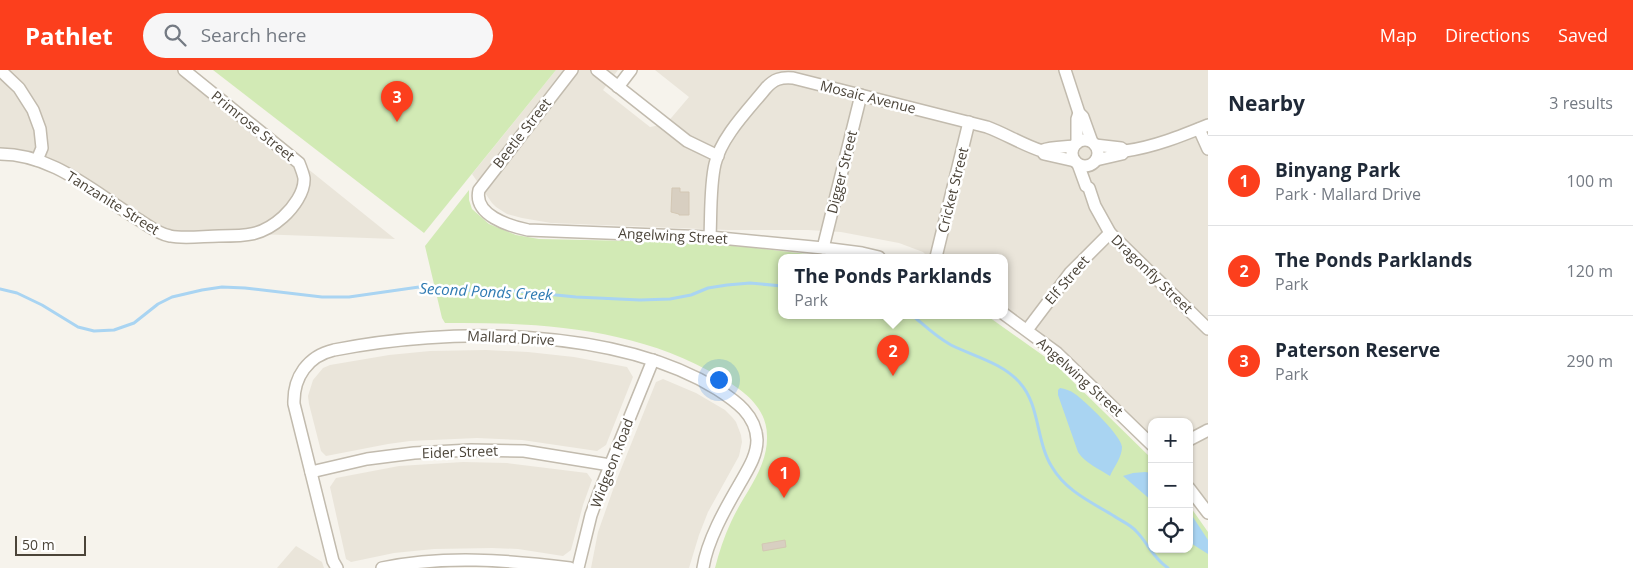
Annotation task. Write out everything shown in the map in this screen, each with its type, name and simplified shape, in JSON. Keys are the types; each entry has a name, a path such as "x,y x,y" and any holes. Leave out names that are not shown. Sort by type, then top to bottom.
{"street":[{"path":"0,70 19,88 33,110 40,129 42,148 37,160"},
{"name":"Primrose Street","path":"184,70 299,163"},
{"name":"Beetle Street","path":"478,198 478,190 482,184 572,70"},
{"path":"597,70 687,141 718,156"},
{"path":"618,87 631,70"},
{"path":"1066,70 1079,113 1083,117 1098,153 1092,183 1089,188"},
{"name":"Mosaic Avenue","path":"710,237 714,175 718,156 728,137 766,88 778,78 793,78 969,122 999,132 1026,146 1042,151 1044,154 1076,163"},
{"name":"Digger Street","path":"823,248 861,95"},
{"path":"1079,113 1072,153 1076,163 1086,166 1122,154 1125,151 1153,146 1204,127 1208,149"},
{"name":"Cricket Street","path":"937,254 969,122"},
{"path":"1075,144 1084,140 1094,144 1121,148 1125,151"},
{"name":"Mosaic Avenue","path":"1042,151 1046,148 1059,149 1075,144"},
{"name":"Tanzanite Street","path":"0,154 14,154 58,168 157,230 168,236 175,237 256,234 269,229 290,211 302,189 304,178 299,163"},
{"name":"Dragonfly Street","path":"1076,163 1086,186 1089,188 1095,206 1110,233 1208,329"},
{"name":"Angelwing Street","path":"478,198 481,206 494,217 510,225 528,230 710,237 866,254"},
{"name":"Elf Street","path":"1027,330 1070,273 1110,233"},
{"name":"Angelwing Street","path":"1008,317 1057,353 1148,441"},
{"name":"Mallard Drive","path":"337,568 333,561 294,404 295,388 302,372 313,359 326,352 366,344 450,336 490,336 574,343 615,350 653,360 687,373 725,394 744,409 756,432 756,448 749,469 717,527 703,568"},
{"name":"Widgeon Road","path":"578,568 591,515 653,360"},
{"path":"1193,438 1208,430"},
{"name":"Eider Street","path":"311,472 367,459 423,452 471,450 531,452 610,465"},
{"path":"1193,493 1208,513"},
{"path":"382,568 410,563 457,564 503,560 570,568"}],"shaded area":[{"path":"0,70 185,70 395,239 256,234 175,237 58,168 0,154"},
{"path":"556,70 618,70 603,90 650,127 666,124 689,97 655,70 1208,70 1208,513 1193,493 1193,418 1148,418 1148,441 1069,364 1008,317 1008,254 925,254 899,243 841,232 728,230 551,223 507,214 492,203 472,174"},
{"path":"486,350 574,357 627,367 633,377 606,445 597,451 522,440 477,438 410,441 326,456 321,451 308,396 313,380 323,368 330,365 389,355 430,351"},
{"path":"663,379 696,393 725,410 732,417 741,435 742,442 739,456 708,512 689,568 591,568 598,532 615,484 656,382"},
{"path":"463,462 507,463 587,473 592,480 571,550 563,556 518,549 434,549 394,553 351,562 346,559 330,487 336,478 399,466"},
{"path":"296,546 322,562 324,568 277,568"}],"green space":[{"path":"213,70 556,70 424,233"},
{"path":"469,190 469,200 472,209 489,224 516,235 539,239 679,242 806,254 778,254 778,319 992,319 1055,364 1148,455 1148,553 1193,553 1193,511 1208,532 1208,568 715,568 728,528 759,470 766,448 767,436 763,416 745,394 720,377 688,361 656,348 622,338 552,327 516,324 445,323 442,318 425,246"}],"water":[{"path":"1060,388 1066,389 1080,398 1102,419 1120,442 1122,447 1121,454 1110,476 1088,463 1078,452 1058,395"},
{"path":"1148,472 1148,498 1123,476 1133,473"},
{"path":"1193,517 1208,540 1208,554 1193,545"}],"building":[{"path":"672,188 680,188 680,192 689,192 689,215 679,215 671,212"},
{"path":"785,540 786,547 763,551 762,544"}],"waterway":[{"name":"Second Ponds Creek","path":"0,289 17,293 42,305 78,327 94,331 114,330 134,323 158,304 172,297 222,287 322,297 349,297 419,287 445,290 516,291 576,297 640,300 670,299 691,295 708,288 727,285 750,283 778,286"},
{"name":"Second Ponds Creek","path":"916,319 946,342 996,365 1013,376 1020,383 1031,402 1047,457 1064,483 1128,524 1168,568"}],"place":[{"name":"Paterson Reserve","path":"397,122"},
{"name":"The Ponds Parklands","path":"893,376"},
{"name":"Binyang Park","path":"784,498"}]}
